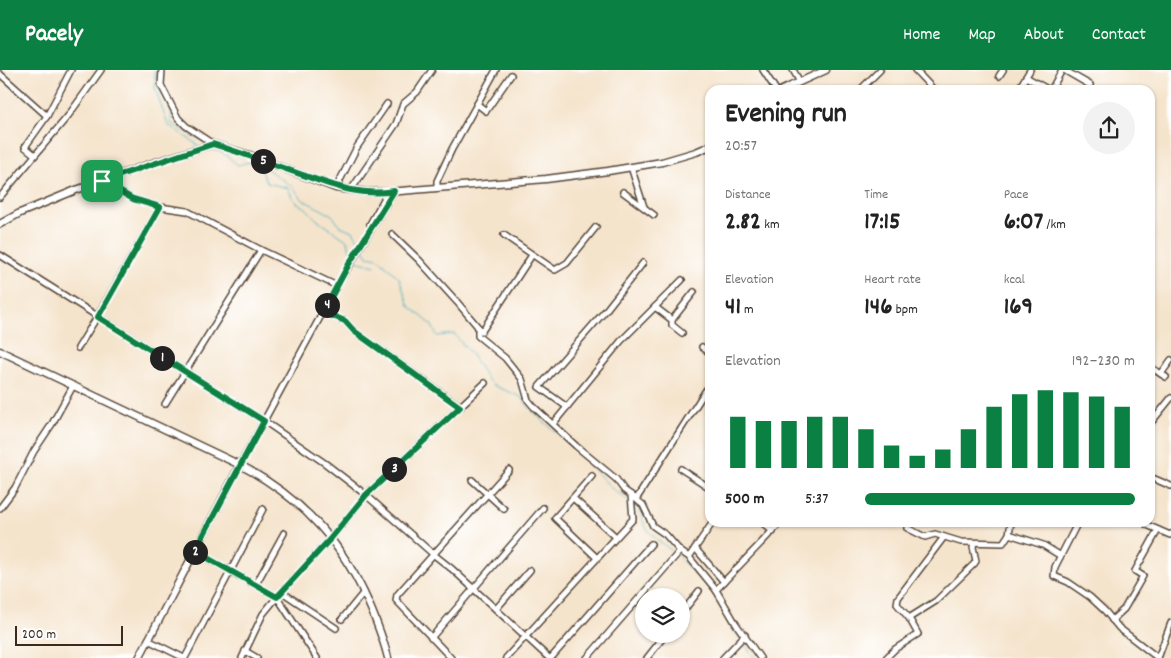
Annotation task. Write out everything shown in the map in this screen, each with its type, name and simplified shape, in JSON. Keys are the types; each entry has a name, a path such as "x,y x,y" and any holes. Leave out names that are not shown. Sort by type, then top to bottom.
{"main road":[{"path":"793,85 826,70"},
{"path":"0,224 20,213 102,181 212,144 249,155 336,188 367,192 391,192 546,179 662,162 705,148"},
{"path":"0,351 240,465 264,477 287,494 331,538 354,573 385,642 388,658"},
{"path":"139,658 240,465"}],"street":[{"path":"35,155 25,147 47,116 71,70"},
{"path":"0,196 68,116 101,70"},
{"path":"162,70 161,85 178,118 212,144"},
{"path":"351,190 396,124 403,104 417,92 432,70"},
{"path":"437,188 437,181 452,149 496,70"},
{"path":"763,70 773,85"},
{"path":"793,70 800,82"},
{"path":"865,85 880,70"},
{"path":"915,70 929,85"},
{"path":"999,76 1003,70"},
{"path":"1021,85 1030,70"},
{"path":"1053,85 1063,70 1090,85"},
{"path":"0,74 47,116"},
{"path":"477,104 486,111 511,75"},
{"path":"1026,77 1041,85"},
{"path":"336,188 357,147 387,104"},
{"path":"632,167 644,207"},
{"path":"102,181 133,199 160,207 187,211 261,250 337,286"},
{"path":"240,465 349,264 391,192"},
{"path":"623,192 654,215"},
{"path":"78,348 98,317 160,207"},
{"path":"504,235 555,270 558,270 567,263 596,227"},
{"path":"392,234 419,260 482,331 532,255"},
{"path":"165,404 261,250"},
{"path":"0,255 264,421 326,464 366,495 550,658 651,544"},
{"path":"567,407 539,387 606,310 643,263"},
{"path":"553,424 621,342 682,280"},
{"path":"672,320 694,292"},
{"path":"655,307 672,320 672,325 682,333"},
{"path":"323,312 345,321 354,331 460,407"},
{"path":"478,327 478,336 505,358 522,379 528,400 643,506 653,526 666,535 680,551 689,557 716,590 742,638 760,658"},
{"path":"1155,370 1164,375 1171,360"},
{"path":"242,658 263,614 331,538 366,495 485,383"},
{"path":"0,508 15,488 34,450 52,424 73,386"},
{"path":"506,658 633,519 633,497 705,391"},
{"path":"1155,418 1171,398"},
{"path":"681,469 705,485"},
{"path":"451,658 396,600 398,595 433,554 509,470"},
{"path":"592,476 555,518 597,558"},
{"path":"1155,479 1171,486"},
{"path":"472,480 504,509"},
{"path":"573,498 616,537"},
{"path":"431,638 544,508"},
{"path":"148,640 184,658 263,509"},
{"path":"689,557 710,527"},
{"path":"768,527 773,532"},
{"path":"716,590 777,527"},
{"path":"907,528 925,537 935,534 961,542 1003,543 1009,534 1010,527"},
{"path":"1076,527 1055,567 1054,576 1084,592 1105,611 1118,628 1158,658 1171,623"},
{"path":"1151,527 1171,534"},
{"path":"1112,620 1124,609 1144,576 1135,571 1158,530"},
{"path":"256,584 284,533"},
{"path":"1009,534 1043,546 1061,556"},
{"path":"886,658 895,649 918,634 909,618 897,604 898,598 944,537"},
{"path":"909,618 936,601 974,564 976,561 974,543"},
{"path":"695,548 724,582"},
{"path":"195,551 277,597 317,658"},
{"path":"587,658 680,551"},
{"path":"496,609 530,570"},
{"path":"690,602 699,591"},
{"path":"282,592 336,628"},
{"path":"342,619 364,592"},
{"path":"723,658 742,638"},
{"path":"647,658 659,643"},
{"path":"245,651 257,658"}],"waterway":[{"path":"154,70 155,88 168,125 198,145"},
{"path":"156,80 157,70"},
{"path":"156,84 163,95"},
{"path":"168,103 171,112 171,123 206,143"},
{"path":"206,150 221,152 238,165 249,162 259,166 267,183 288,188 293,199 306,208 316,219 348,241 350,250"},
{"path":"233,153 255,161 267,169 293,187 303,200 332,215 340,226 353,231 358,239"},
{"path":"363,247 368,256 378,258 399,278 409,306 431,324 437,336 454,334 472,355 493,385 521,397 532,411 582,456 612,489 629,501"},
{"path":"356,261 375,266"},
{"path":"634,504 650,533 675,553"},
{"path":"678,556 720,601"},
{"path":"726,612 726,620 740,638"},
{"path":"742,641 755,658"}],"route":[{"path":"213,144 249,155 336,188 367,192 394,191 352,262 349,264 323,312 345,321 354,331 460,407 366,495 331,538 277,597 195,551 264,421 98,317 160,207 133,199 102,181 153,162 213,144"}]}
